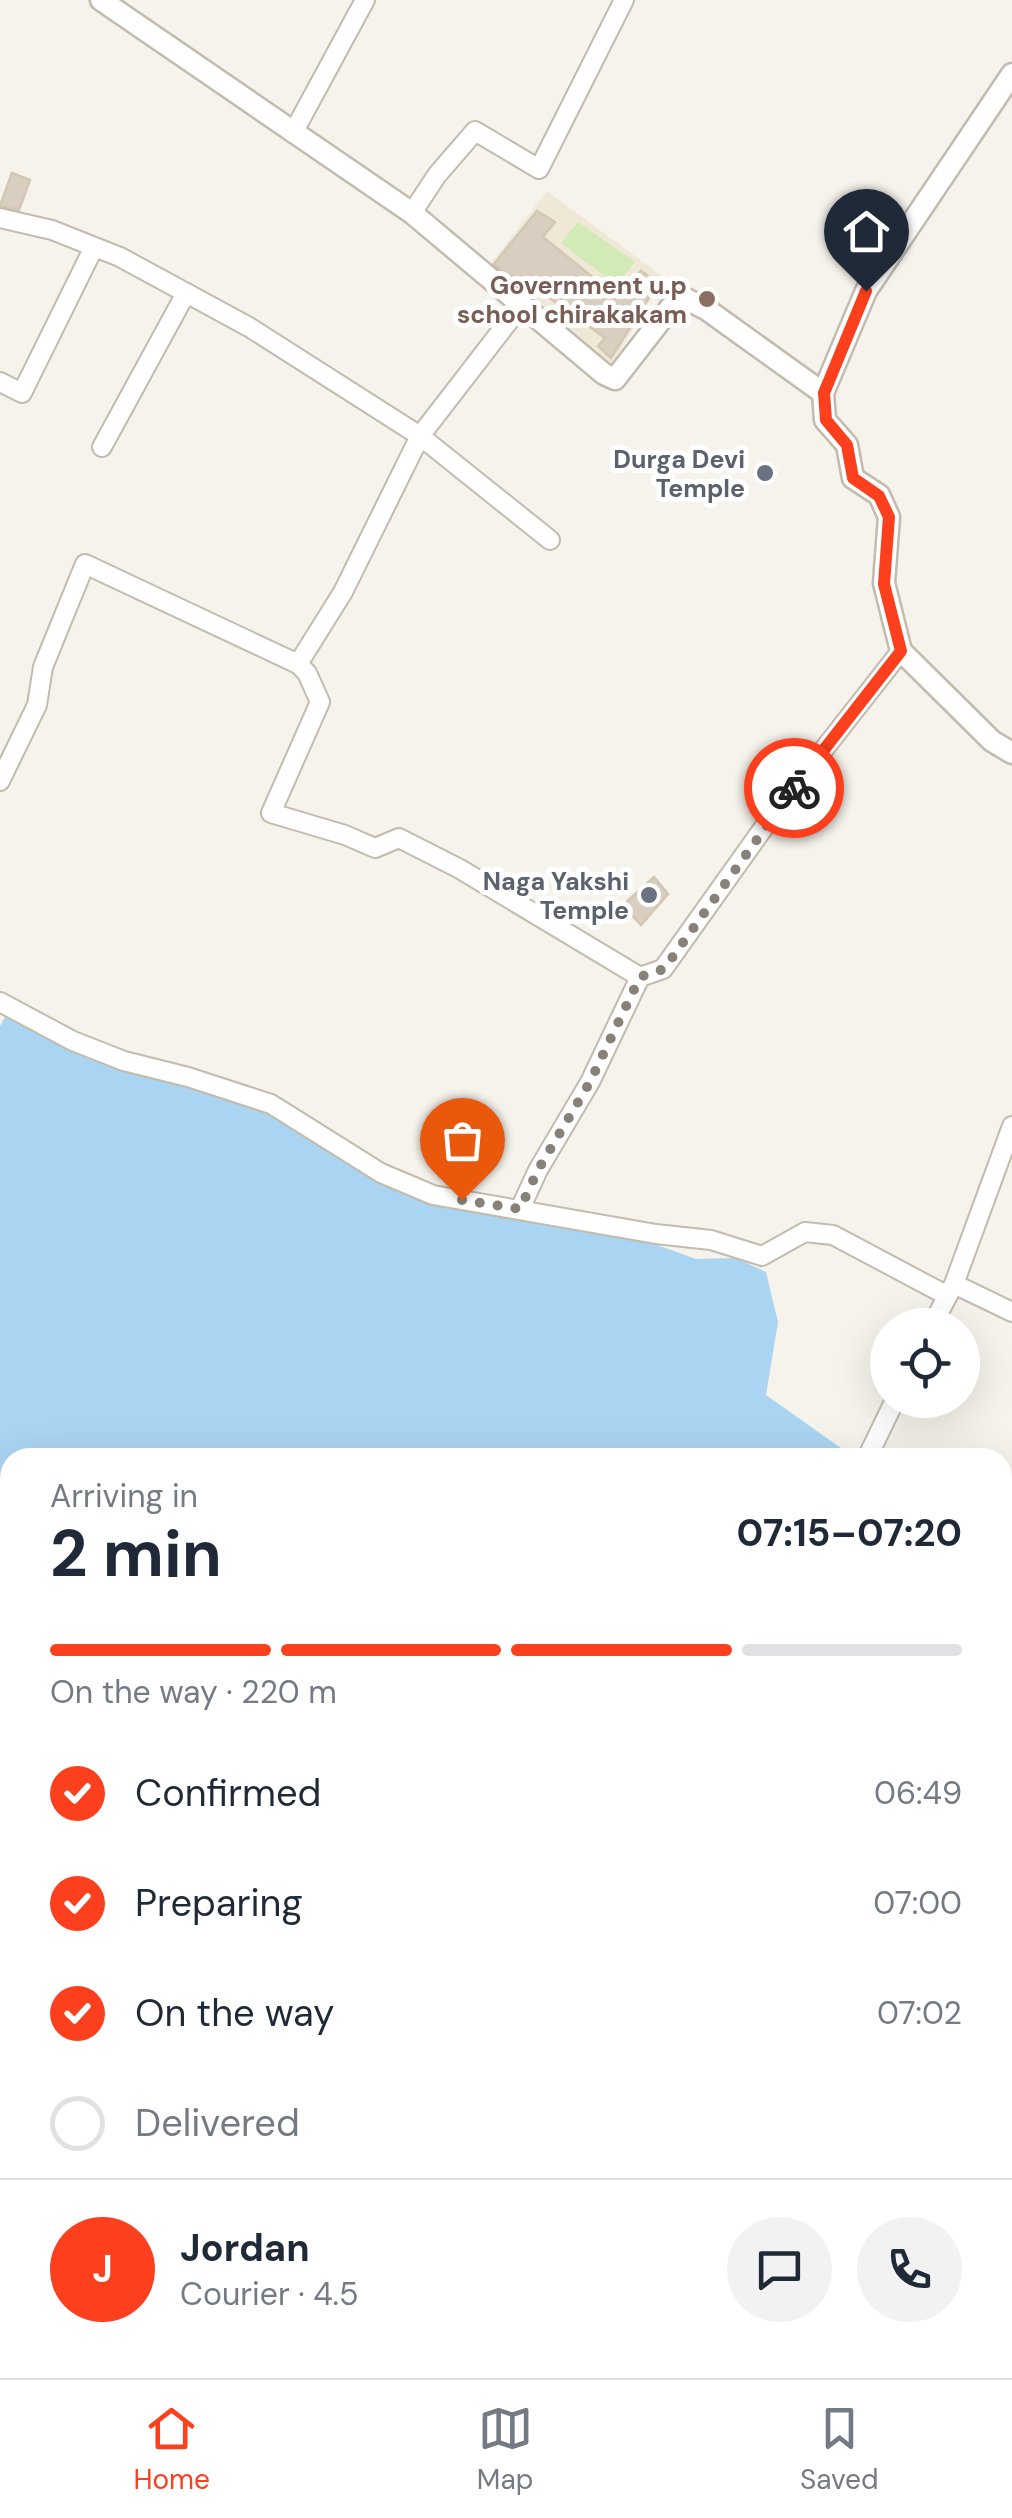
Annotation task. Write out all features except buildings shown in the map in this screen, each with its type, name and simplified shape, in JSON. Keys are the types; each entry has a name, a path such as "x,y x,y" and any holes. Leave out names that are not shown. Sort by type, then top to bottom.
{"street":[{"path":"101,0 412,213 604,374 616,379 671,306 686,299 824,393"},
{"path":"293,133 365,0"},
{"path":"412,213 475,130 540,169 624,0"},
{"path":"1012,74 866,291 824,393 826,420 847,445 853,478 879,496 889,517 884,584 901,651 992,741 1012,752"},
{"path":"0,218 52,230 120,257 334,379 420,436 550,540"},
{"path":"0,382 22,393 94,246"},
{"path":"102,447 186,293"},
{"path":"298,664 343,592 420,436 522,304"},
{"path":"1,776 37,705 43,668 85,564 298,664 307,673 320,702 271,813 375,848 399,838 460,869 640,977"},
{"path":"520,1209 538,1170 590,1082 640,977 664,969 778,809 901,651"},
{"path":"0,1002 73,1041 124,1061 271,1104 382,1173 434,1195 711,1240 762,1256 805,1232 832,1235 950,1290 1012,1312"},
{"path":"941,1308 1012,1126"},
{"path":"872,1448 886,1418"}],"shaded area":[{"path":"547,191 678,288 665,305 652,297 610,367 485,271"}],"green space":[{"path":"578,222 635,262 617,285 561,243"}],"water":[{"path":"5,1017 36,1028 90,1060 222,1093 296,1128 385,1185 436,1206 646,1241 696,1259 735,1258 766,1272 778,1322 766,1395 841,1448 0,1448 0,1026"}],"way so far":[{"path":"462,1200 520,1209 538,1170 590,1082 640,977 664,969 794,788"}],"place":[{"name":"Government u.p school chirakakam","path":"707,299"},
{"name":"Durga Devi Temple","path":"765,473"},
{"name":"Naga Yakshi Temple","path":"649,895"}],"route":[{"path":"794,788 901,651 884,584 889,517 879,496 853,478 847,445 826,420 824,393 866,291"}]}
